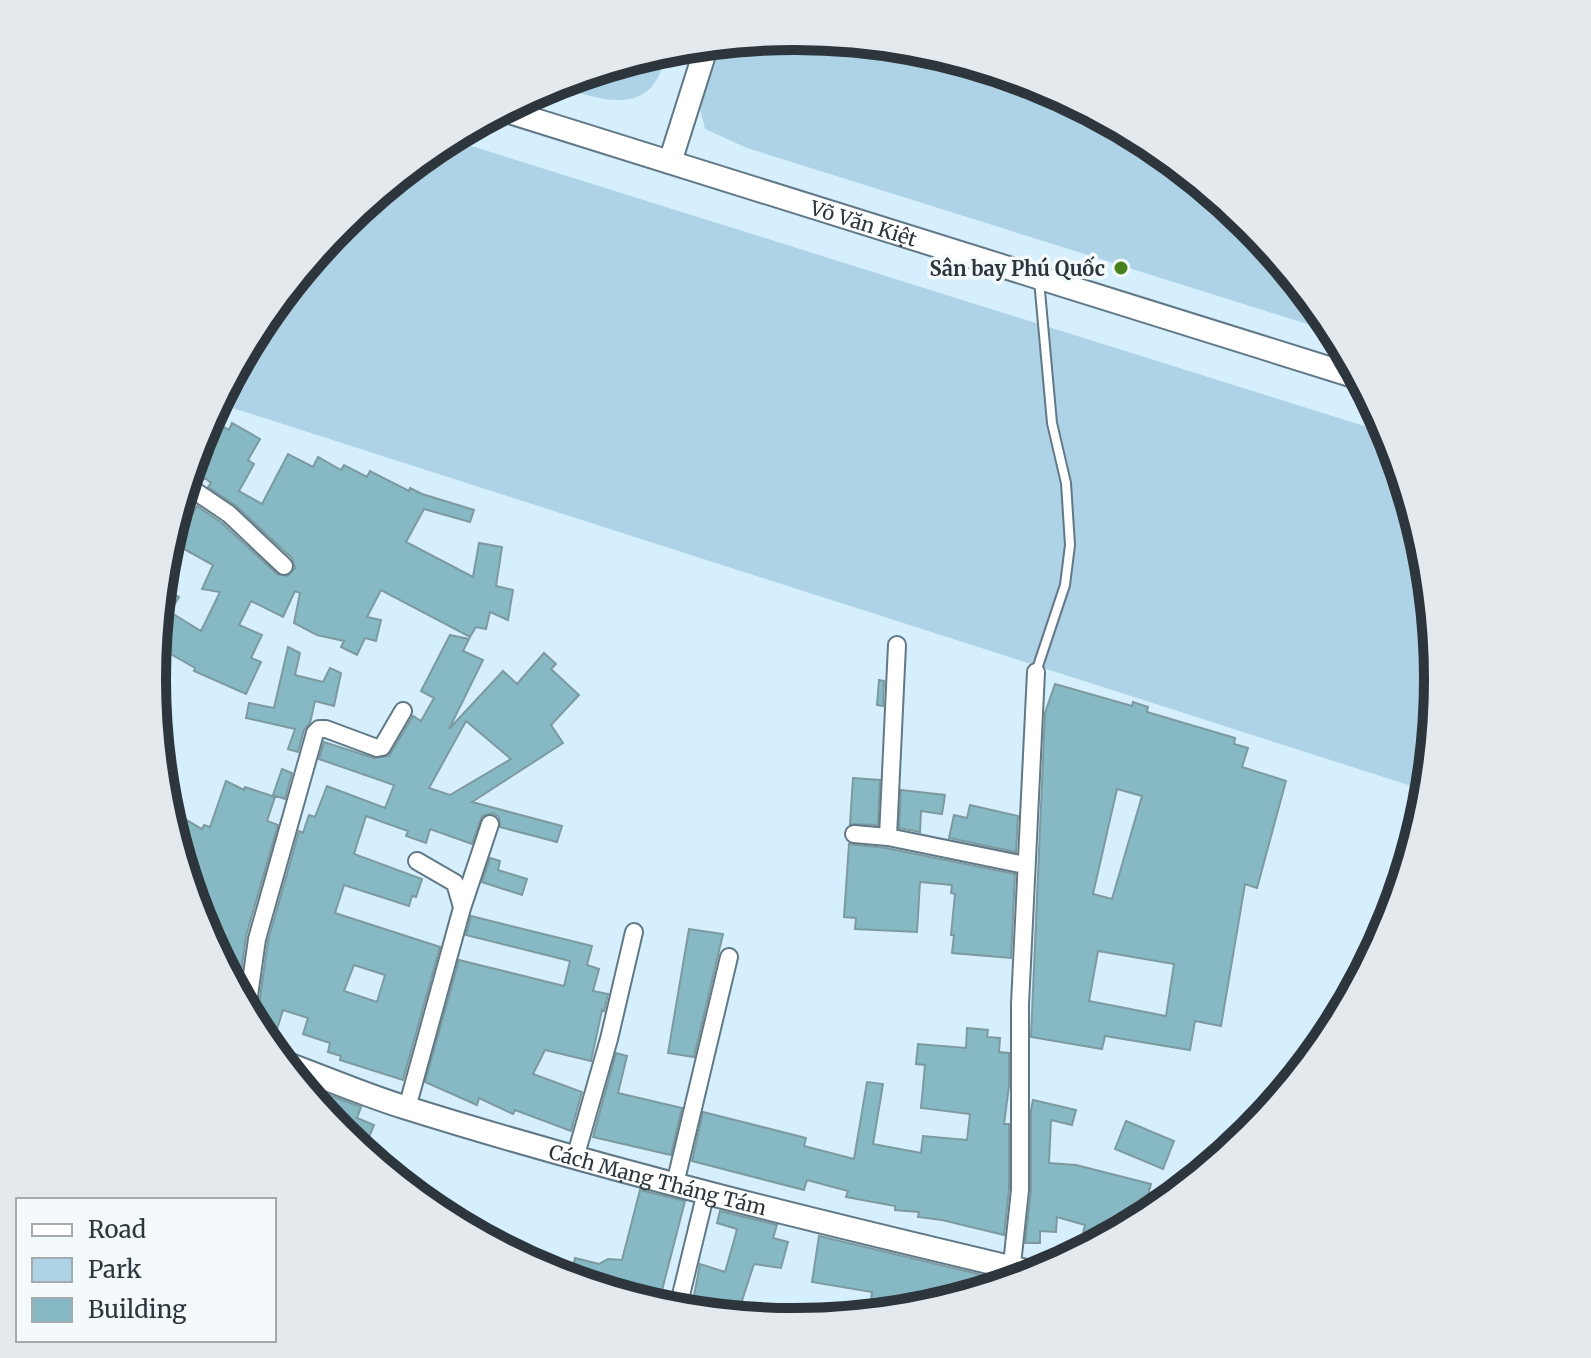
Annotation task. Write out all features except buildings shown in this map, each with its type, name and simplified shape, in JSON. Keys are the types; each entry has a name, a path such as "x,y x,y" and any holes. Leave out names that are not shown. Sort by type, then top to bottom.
{"street":[{"path":"670,162 703,57"},
{"name":"Võ Văn Kiệt","path":"518,115 1344,373"},
{"path":"196,491 229,514 284,566"},
{"path":"888,837 897,645"},
{"path":"1011,1270 1020,1190 1020,1004 1036,672"},
{"path":"250,991 257,939 315,733 326,729 377,748 382,747 403,711"},
{"path":"407,1108 462,908 490,824"},
{"path":"854,834 888,837 1025,865"},
{"path":"417,861 455,883 462,908"},
{"path":"575,1158 609,1039 634,932"},
{"path":"675,1184 729,957"},
{"name":"Cách Mạng Tháng Tám","path":"306,1074 407,1108 575,1158 1003,1273"},
{"path":"681,1297 706,1192"}],"lane":[{"path":"1036,672 1065,585 1070,545 1066,483 1052,423 1039,276"}],"green space":[{"path":"754,51 837,51 878,55 958,71 998,83 1110,134 1178,180 1240,234 1295,296 1316,327 747,148 705,129 699,104 715,55"},
{"path":"663,64 648,91 636,97 609,100 574,91"},
{"path":"465,144 1373,429 1403,516 1419,597 1424,679 1423,720 1415,787 228,407 273,330 323,264 381,206"}],"place":[{"name":"Sân bay Phú Quốc","path":"1121,268"}]}
